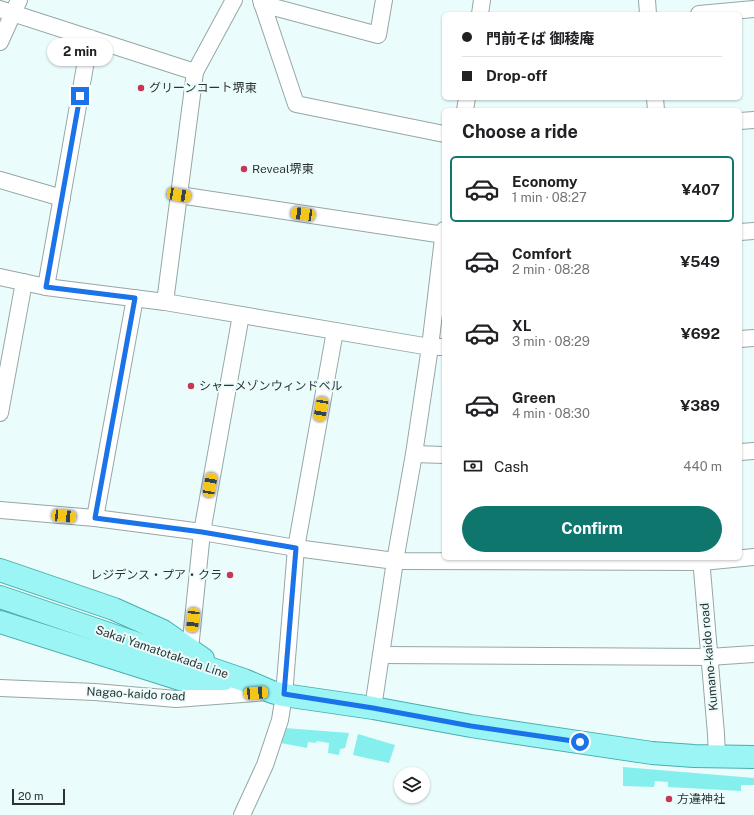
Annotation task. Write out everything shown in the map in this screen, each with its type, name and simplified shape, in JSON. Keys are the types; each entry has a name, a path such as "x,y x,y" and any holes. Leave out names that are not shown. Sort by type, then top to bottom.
{"main road":[{"path":"0,570 114,609 163,631 190,649 216,670"},
{"name":"Sakai Yamatotakada Line","path":"0,597 216,670 278,693 373,708 471,726 652,753 717,757 754,757"},
{"path":"0,622 180,679 244,680"}],"street":[{"path":"165,302 195,72 234,0"},
{"path":"261,2 378,34 384,0"},
{"path":"480,12 482,0"},
{"path":"647,0 648,12"},
{"path":"261,2 296,104 442,134"},
{"path":"0,42 10,8 90,38 195,72"},
{"path":"720,12 754,9"},
{"path":"46,287 90,38"},
{"path":"742,121 754,120"},
{"path":"0,180 62,198"},
{"path":"179,195 442,234"},
{"path":"742,232 754,231"},
{"path":"373,708 395,561 414,454 437,347 442,266"},
{"path":"0,277 46,287 165,302 437,347"},
{"path":"0,413 24,282"},
{"path":"95,518 135,298"},
{"path":"190,649 202,532 241,315"},
{"path":"242,815 265,765 280,720 278,693 296,548 335,331"},
{"path":"742,339 754,338"},
{"path":"742,452 754,451"},
{"path":"414,454 442,455"},
{"path":"0,510 95,518 202,532 296,548 395,561 701,560"},
{"path":"742,558 754,557"},
{"name":"Kumano-kaido road","path":"701,560 717,757"},
{"path":"381,655 709,657 754,654"},
{"name":"Nagao-kaido road","path":"0,688 95,692 176,699 278,693"}],"shaded area":[{"path":"285,728 349,733 345,748 340,749 339,755 328,753 329,743 317,741 316,743 308,742 307,748 281,743"},
{"path":"358,734 395,745 389,763 353,755"},
{"path":"623,767 754,778 754,785 741,785 741,791 668,787 668,782 655,781 654,787 623,786"}],"place":[{"name":"グリーンコート堺東","path":"141,88"},
{"name":"Reveal堺東","path":"244,169"},
{"name":"シャーメゾンウィンドベル","path":"191,386"},
{"name":"レジデンス・プア・クラ","path":"230,575"},
{"name":"方違神社","path":"669,799"}],"route":[{"path":"80,96 46,287 135,298 95,518 202,532 296,548 284,694 373,708 471,726 580,742"}]}
